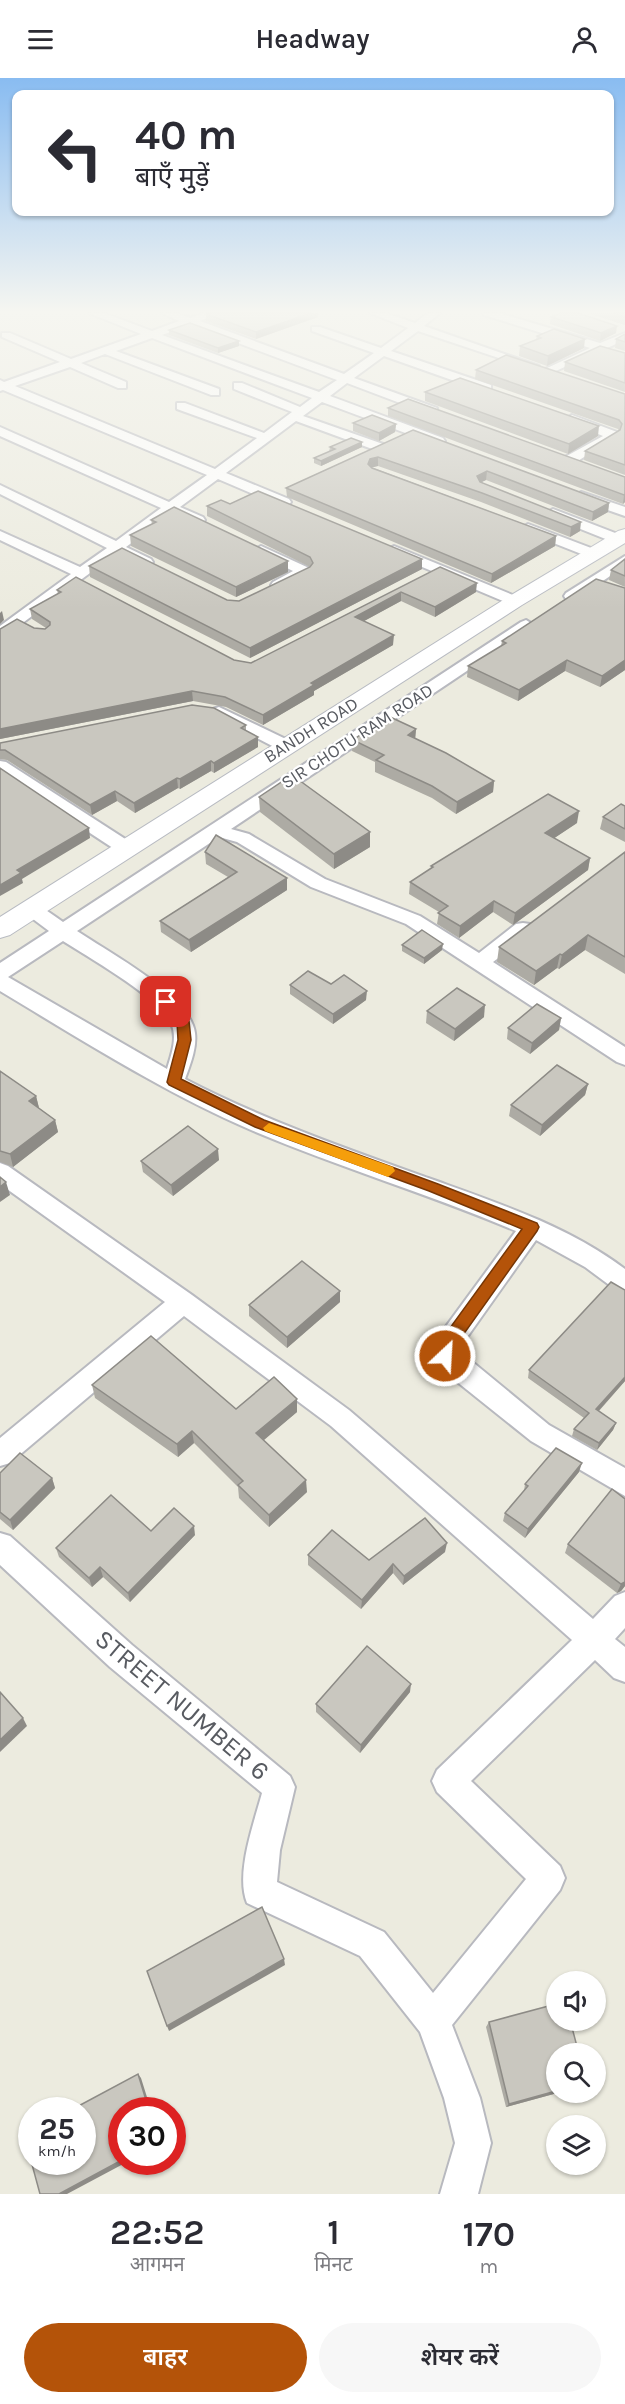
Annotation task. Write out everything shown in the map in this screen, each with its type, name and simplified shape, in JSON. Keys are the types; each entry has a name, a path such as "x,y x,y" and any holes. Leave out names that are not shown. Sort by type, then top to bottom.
{"street":[{"path":"67,412 302,510"},
{"path":"197,412 265,437"},
{"path":"291,412 388,443"},
{"path":"0,633 218,474 299,412"},
{"path":"358,412 455,448"},
{"path":"436,412 447,416"},
{"path":"562,415 613,435 564,459 587,468"},
{"path":"0,431 209,525"},
{"path":"359,456 414,431"},
{"path":"271,497 290,488"},
{"path":"0,489 159,568"},
{"path":"571,492 625,512"},
{"path":"540,508 623,545"},
{"path":"518,524 594,554"},
{"path":"0,535 78,575 96,588"},
{"path":"250,545 304,571 266,591"},
{"name":"BANDH ROAD","path":"0,929 515,601 594,554 623,545"},
{"name":"SIR CHOTU RAM ROAD","path":"0,973 593,581 623,545"},
{"path":"386,546 515,601"},
{"path":"418,580 438,569"},
{"path":"566,571 614,590"},
{"path":"0,610 34,629"},
{"path":"201,708 219,712 286,746"},
{"path":"0,766 126,848"},
{"path":"246,772 276,790"},
{"path":"216,830 243,838 318,883 413,920 625,1058"},
{"path":"31,910 157,994 175,1010 183,1021 185,1040 173,1082"},
{"path":"479,963 543,915"},
{"path":"0,982 121,1054 260,1124 434,1187 532,1227 566,1242 625,1283"},
{"path":"0,1172 183,1302 340,1418 625,1667"},
{"path":"532,1227 445,1348 445,1356 540,1433 625,1483"},
{"path":"0,1454 183,1302"},
{"name":"STREET NUMBER 6","path":"0,1546 121,1656 279,1787 264,1850 259,1891 372,1944 433,2021"},
{"path":"459,2194 473,2143 462,2098 433,2021 548,1878 448,1781 594,1640 625,1606"}],"building":[{"path":"398,412 443,412 625,477 624,495"},
{"path":"480,412 558,412 599,426 569,444"},
{"path":"595,412 625,412 625,465 585,451 620,430 622,424 619,420"},
{"path":"372,415 396,424 379,433 353,423"},
{"path":"413,430 609,503 593,512 487,471 477,476 480,482 581,522 571,527 378,457 370,459 368,464 372,468 556,536 492,574 286,488"},
{"path":"351,438 362,442 321,461 314,458 335,449 330,447"},
{"path":"258,491 422,559 250,648 89,566 122,548 227,600 239,601 310,567 313,563 310,557 207,506 221,500 230,504"},
{"path":"174,507 288,561 236,587 130,535 156,522 151,520"},
{"path":"625,559 625,576 611,570"},
{"path":"440,567 477,583 435,607 401,592 355,617 394,635 311,683 314,685 263,715 225,697 192,691 0,729 0,629 17,619 34,628 45,629 50,622 30,609 61,592 57,590 76,577 234,660 251,663"},
{"path":"596,579 625,588 625,660 602,676 567,660 519,690 468,666 506,643 502,641"},
{"path":"192,705 214,708 246,725 241,728 258,737 214,763 211,761 180,779 177,778 134,803 115,791 90,805 5,750 0,750 0,743"},
{"path":"388,716 416,729 408,735 446,753 494,781 457,802 432,786 376,760 384,755 353,740"},
{"path":"0,768 89,828 17,870 21,873 0,885"},
{"path":"292,775 370,832 334,854 259,797"},
{"path":"548,794 579,811 545,833 590,858 515,913 494,901 460,926 438,913 448,906 410,882 433,867 431,866"},
{"path":"621,804 625,806 625,829 603,817"},
{"path":"216,835 287,878 189,940 160,921 237,872 205,852"},
{"path":"625,852 625,957 588,935 536,971 499,947"},
{"path":"422,930 443,944 424,958 402,945"},
{"path":"308,971 331,984 344,975 367,991 333,1014 290,985"},
{"path":"457,988 485,1005 455,1029 427,1011"},
{"path":"537,1004 561,1018 532,1043 508,1028"},
{"path":"557,1065 588,1084 542,1125 511,1105"},
{"path":"0,1071 36,1096 29,1101 55,1120 10,1154 0,1151"},
{"path":"188,1126 218,1149 171,1185 141,1161"},
{"path":"0,1177 6,1182 0,1187"},
{"path":"302,1261 340,1291 287,1337 249,1305"},
{"path":"611,1282 625,1290 625,1377 596,1409 616,1423 599,1443 574,1429 589,1413 529,1370"},
{"path":"151,1336 236,1409 274,1377 297,1399 256,1433 306,1480 269,1515 238,1485 243,1481 192,1431 177,1444 92,1385"},
{"path":"556,1448 582,1463 528,1529 505,1513 528,1486 525,1484"},
{"path":"20,1453 52,1478 10,1520 0,1512 0,1473"},
{"path":"612,1489 625,1499 625,1582 621,1584 568,1544"},
{"path":"111,1495 151,1531 174,1508 194,1526 128,1593 100,1567 89,1578 56,1548"},
{"path":"425,1518 447,1543 404,1576 393,1564 362,1600 308,1555 332,1530 369,1560"},
{"path":"367,1646 411,1684 361,1745 316,1704"},
{"path":"0,1692 23,1718 0,1740"},
{"path":"262,1907 284,1959 167,2026 147,1971"},
{"path":"546,2007 546,2031 573,2031 576,2043 546,2043 546,2094 509,2104 489,2022"},
{"path":"138,2074 145,2097 108,2097 108,2168 96,2174 96,2097"},
{"path":"35,2175 94,2175 59,2194 40,2194"}],"slow traffic":[{"path":"269,1128 388,1171"}],"route":[{"path":"166,1002 183,1021 185,1040 182,1058 173,1082 260,1124 434,1187 532,1227 445,1348 445,1356"}]}
